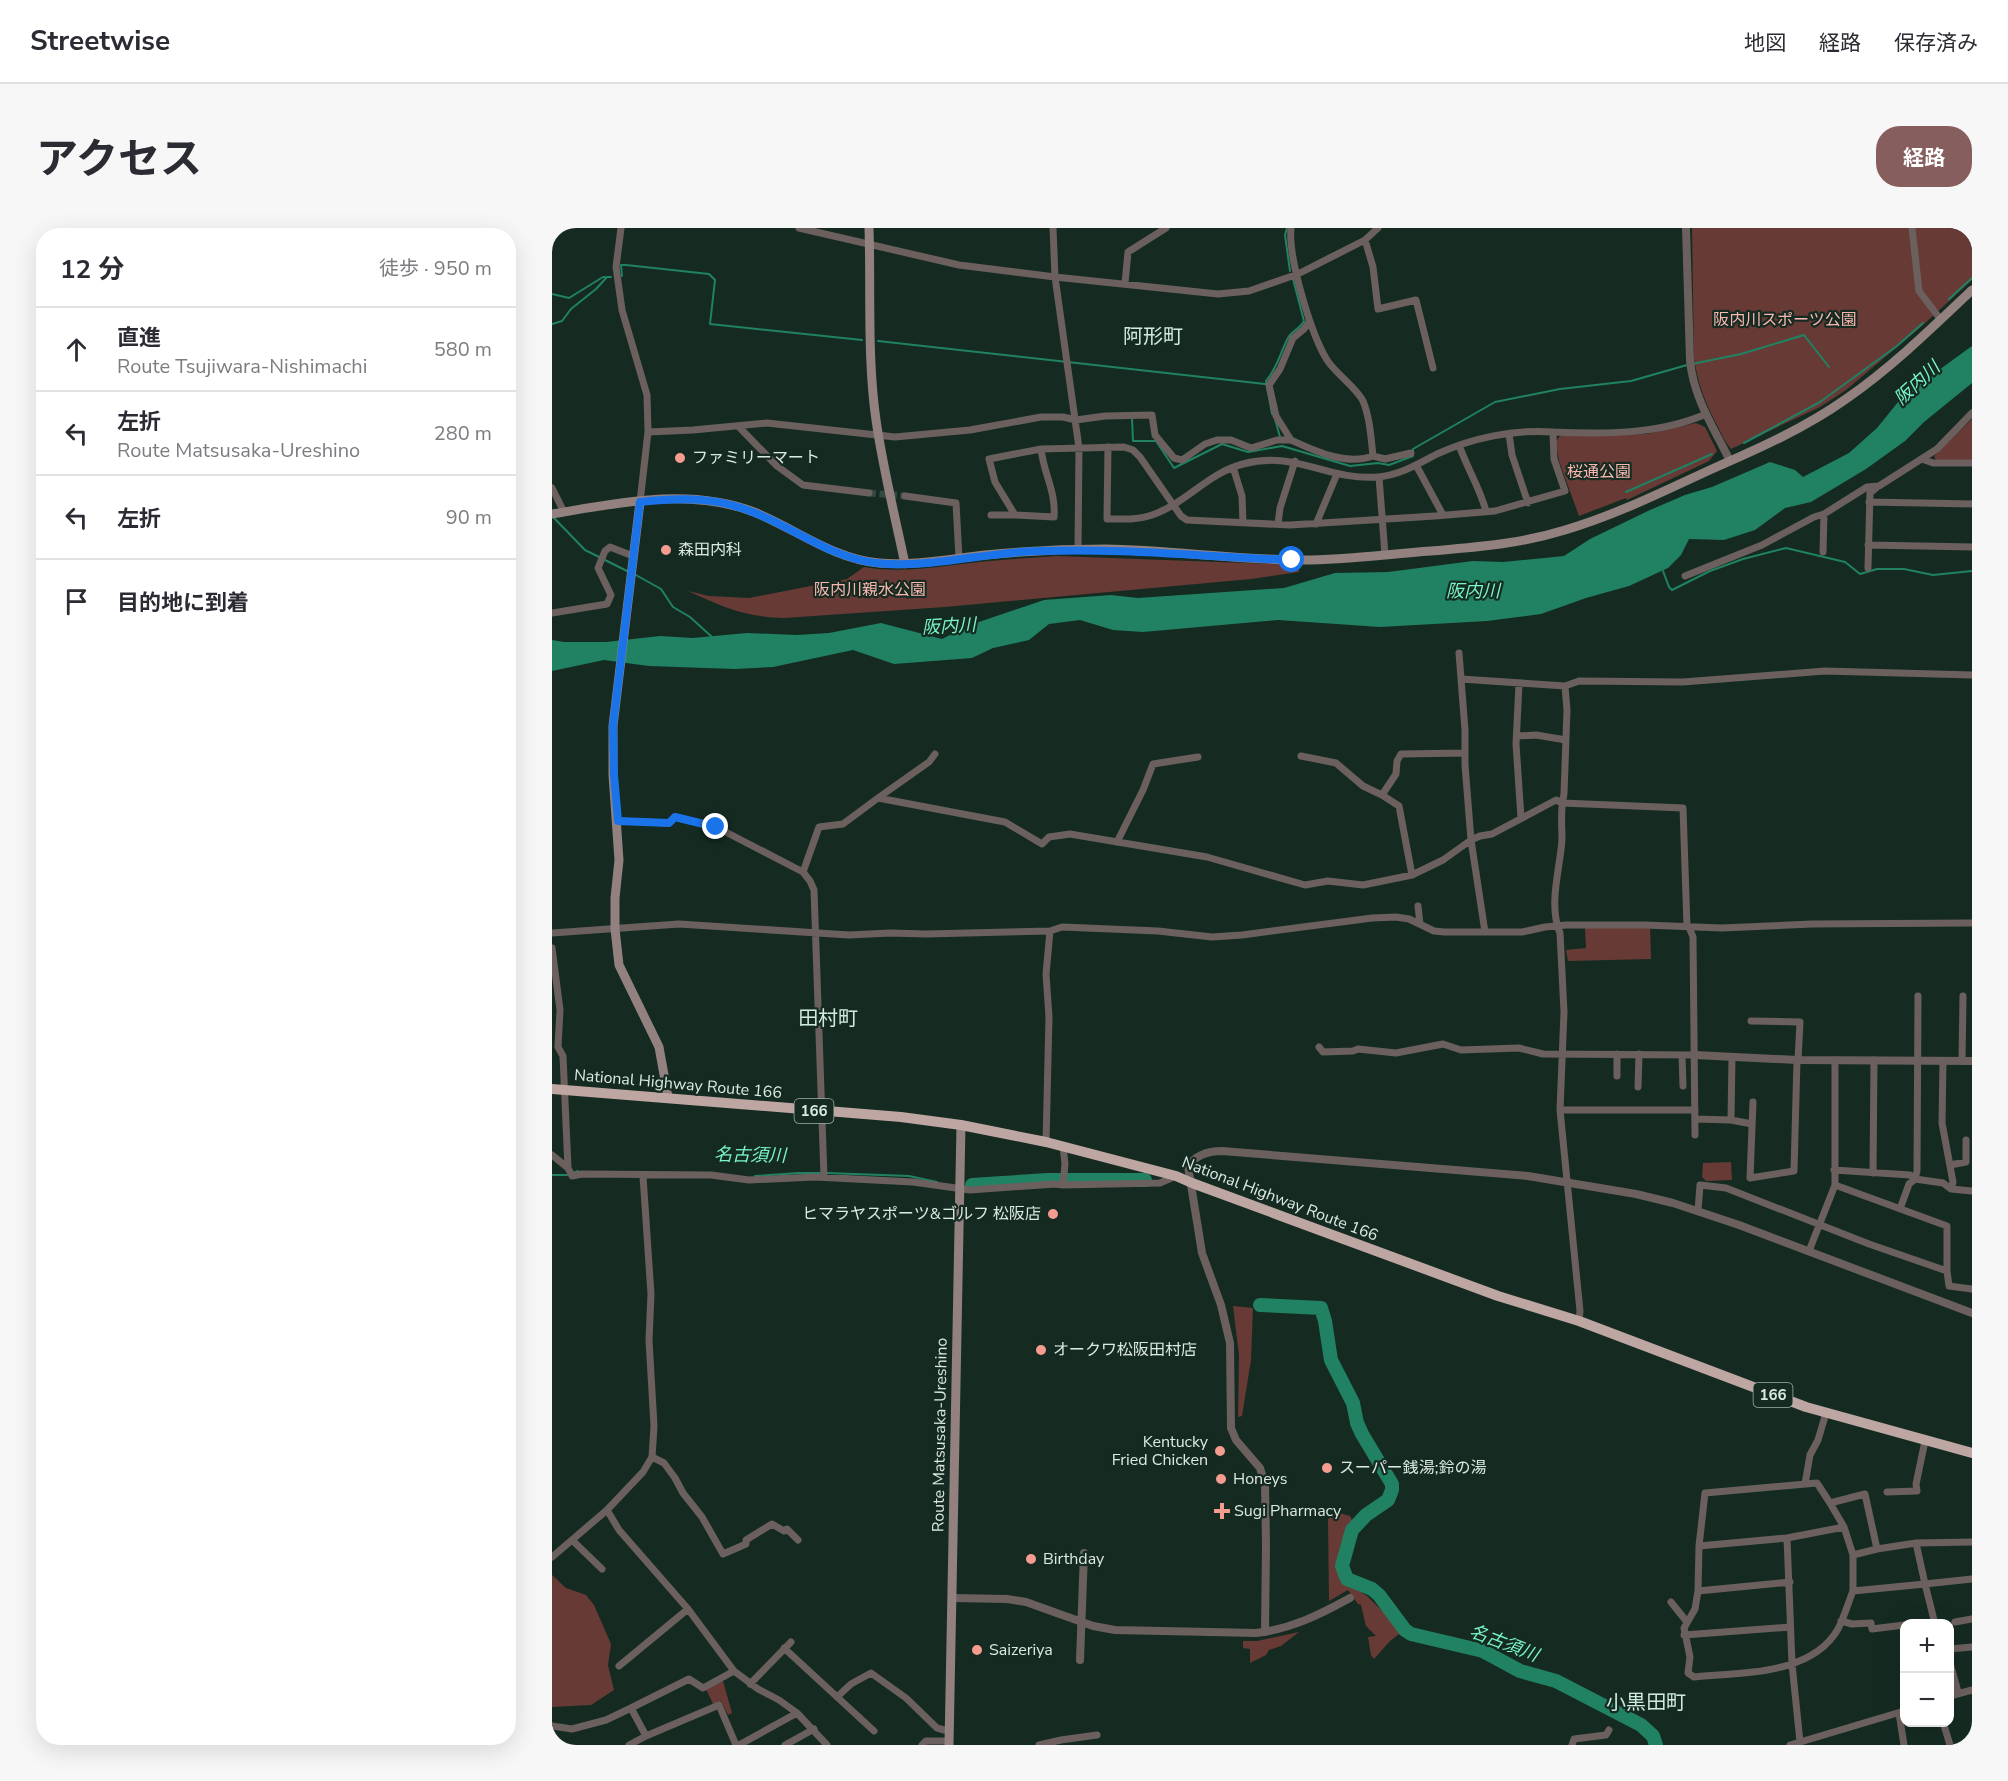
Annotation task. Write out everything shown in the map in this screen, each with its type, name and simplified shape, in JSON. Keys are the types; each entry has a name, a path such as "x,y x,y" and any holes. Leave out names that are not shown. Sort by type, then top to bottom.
{"highway":[{"name":"National Highway Route 166","path":"552,1089 901,1117 961,1125 1063,1146 1176,1176 1498,1296 1579,1321 1752,1388 1826,1413 1972,1453"}],"main road":[{"path":"869,228 872,359 878,435 905,564"},
{"path":"552,514 684,498 722,502 759,514 850,558 878,563 905,564 1035,551 1126,550 1300,560 1487,548 1564,531 1593,521 1661,493 1801,427 1847,399 1888,368 1972,290"},
{"path":"640,502 613,726 619,860 615,898 615,930 619,965 659,1047 668,1097"},
{"name":"Route Matsusaka-Ureshino","path":"949,1739 961,1125"}],"street":[{"path":"621,228 616,267 622,310 648,395 648,432 640,502"},
{"path":"799,228 959,265 1218,294 1249,291 1298,274 1365,240 1371,231 1378,228"},
{"path":"1053,228 1054,277 1079,448 1078,550"},
{"path":"1125,283 1128,252 1166,228"},
{"path":"1291,228 1292,255 1309,322 1326,359 1362,400 1371,436 1373,456"},
{"path":"1686,228 1690,364 1696,392 1730,461"},
{"path":"1912,228 1919,291 1941,320"},
{"path":"1365,240 1373,267 1378,309 1416,300 1433,368"},
{"path":"1284,440 1269,385 1280,369 1293,338 1309,322"},
{"path":"1868,568 1870,493 1937,449 1972,413"},
{"path":"1108,447 1107,519 1140,518 1152,516 1214,476 1233,467 1270,459 1295,461 1337,474 1379,477 1398,473 1459,445 1509,434 1648,430 1672,426 1706,414"},
{"path":"648,432 767,423 895,437 970,430 1041,417 1064,417 1076,420 1105,416 1152,415 1155,435 1177,460 1182,460 1205,444 1217,440 1231,440 1251,448 1284,440 1346,459 1373,456 1385,459 1411,453"},
{"path":"738,426 777,466 802,485 869,493"},
{"path":"1015,515 995,482 989,459 1041,449 1108,447 1124,447 1133,450 1181,516 1187,519 1243,523 1316,524 1495,511 1565,491 1554,459 1553,432"},
{"path":"1509,434 1512,454 1528,503"},
{"path":"1459,445 1482,494 1486,511"},
{"path":"991,515 1054,517 1053,493 1043,467 1041,449"},
{"path":"1922,459 1933,463 1972,463"},
{"path":"1278,524 1280,508 1295,461"},
{"path":"1416,465 1443,515"},
{"path":"1233,467 1242,496 1243,523"},
{"path":"1316,524 1337,474"},
{"path":"1379,477 1386,555"},
{"path":"1685,576 1762,545 1824,514 1867,487 1879,486"},
{"path":"552,488 564,512"},
{"path":"905,496 956,503 959,558"},
{"path":"1869,502 1972,504"},
{"path":"1823,552 1824,514"},
{"path":"1868,545 1972,547"},
{"path":"552,613 610,602 610,592 598,568 599,563 610,547 633,556"},
{"path":"1459,653 1466,730 1465,753 1471,840 1485,932"},
{"path":"1461,679 1565,686 1579,681 1683,682 1825,671 1972,675"},
{"path":"1519,684 1517,736 1521,818"},
{"path":"1565,686 1567,710 1564,794 1556,897 1562,964 1564,1054 1560,1110 1580,1311 1579,1321"},
{"path":"1517,736 1536,735 1566,740"},
{"path":"1382,795 1396,774 1397,761 1401,754 1465,753"},
{"path":"803,872 819,826 843,824 929,762 935,754"},
{"path":"1301,756 1336,763 1363,786 1399,806 1413,870 1412,875"},
{"path":"1117,842 1143,790 1153,764 1198,757"},
{"path":"878,798 1005,822 1042,844 1049,837 1070,834 1207,857 1305,885 1329,881 1363,885 1412,875 1443,860 1471,840 1492,834 1556,800 1562,803 1683,808 1688,927 1694,937 1695,1135"},
{"path":"618,821 669,823 675,817 716,827 803,872 810,880 814,890 824,1174"},
{"path":"1418,906 1420,924"},
{"path":"552,933 679,924 849,935 1050,931 1062,927 1158,931 1212,937 1396,917 1409,919 1434,931 1485,932 1522,932 1566,925 1722,928 1812,924 1972,923"},
{"path":"1046,1142 1049,1017 1046,974 1050,931"},
{"path":"552,948 560,1010 555,1047 563,1056 569,1171"},
{"path":"1900,1209 1909,1184 1917,1171 1918,996"},
{"path":"1962,1061 1963,996"},
{"path":"1751,1021 1800,1022 1794,1171 1750,1178 1753,1102"},
{"path":"1319,1047 1323,1052 1358,1050 1396,1053 1443,1044 1461,1050 1519,1048 1543,1054 1695,1055 1798,1060 1972,1061"},
{"path":"1617,1054 1617,1076"},
{"path":"1638,1087 1639,1054"},
{"path":"1682,1055 1683,1086"},
{"path":"1731,1120 1732,1057"},
{"path":"1809,1251 1835,1185 1835,1060"},
{"path":"1873,1173 1874,1060"},
{"path":"1943,1061 1942,1123 1953,1182 1952,1189"},
{"path":"1560,1110 1695,1110"},
{"path":"1695,1119 1731,1120 1752,1124"},
{"path":"1950,1166 1966,1162 1966,1140"},
{"path":"1063,1146 1064,1183"},
{"path":"1264,1632 1266,1545 1264,1484 1260,1468 1236,1440 1231,1428 1230,1343 1221,1305 1202,1253 1193,1208 1192,1183 1188,1167 1192,1160 1205,1153 1222,1151 1496,1173 1636,1194 1698,1210 1972,1313"},
{"path":"552,1155 569,1171 643,1176 711,1175 749,1180 824,1174 970,1190 1064,1183 1160,1183 1176,1176"},
{"path":"1834,1170 1910,1175 1924,1182 1943,1183 1952,1189 1972,1191"},
{"path":"552,1557 608,1510 643,1472 652,1457 654,1426 649,1340 651,1294 643,1176"},
{"path":"1698,1210 1700,1185 1726,1188 1869,1244 1947,1271"},
{"path":"1835,1185 1947,1226 1949,1286 1972,1289"},
{"path":"1805,1484 1810,1455 1818,1440 1826,1413"},
{"path":"1887,1492 1917,1491 1916,1484 1925,1441"},
{"path":"652,1457 664,1463 675,1478 682,1493 702,1517 723,1554 746,1544 746,1540 772,1524 784,1531 787,1529 798,1540"},
{"path":"1805,1484 1817,1484 1830,1503 1844,1527 1853,1555 1853,1590 1838,1629 1826,1644 1807,1659 1770,1670 1694,1677 1688,1673 1690,1657 1684,1628 1695,1609 1698,1591 1699,1546 1706,1493 1805,1484"},
{"path":"1830,1503 1865,1494 1877,1549"},
{"path":"608,1510 619,1530 635,1551 688,1609 734,1671 750,1684 797,1713 827,1745"},
{"path":"1699,1546 1787,1538 1844,1527"},
{"path":"1787,1538 1792,1664 1800,1742"},
{"path":"572,1540 602,1569"},
{"path":"1853,1555 1916,1543 1972,1542"},
{"path":"1916,1543 1934,1619"},
{"path":"1080,1660 1084,1553"},
{"path":"1853,1590 1972,1579"},
{"path":"1698,1591 1790,1582"},
{"path":"953,1598 1007,1599 1026,1602 1093,1626 1115,1630 1264,1632 1307,1621 1350,1598"},
{"path":"1671,1602 1687,1622"},
{"path":"619,1666 688,1609"},
{"path":"1955,1622 1972,1619"},
{"path":"1841,1622 1871,1623 1872,1629 1900,1626"},
{"path":"1684,1635 1790,1627"},
{"path":"750,1684 791,1642"},
{"path":"1954,1649 1972,1647"},
{"path":"784,1648 874,1731"},
{"path":"552,1726 572,1729 606,1720 689,1679 702,1688 734,1671"},
{"path":"837,1697 850,1684 871,1673 906,1698 949,1739"},
{"path":"1953,1673 1958,1692"},
{"path":"1954,1694 1972,1690"},
{"path":"628,1745 719,1705 738,1745 797,1713"},
{"path":"631,1708 646,1736"},
{"path":"1790,1745 1900,1713"},
{"path":"1903,1727 1904,1745"},
{"path":"1945,1727 1950,1745"},
{"path":"785,1745 814,1729"},
{"path":"1572,1745 1574,1739 1606,1735 1609,1730"},
{"path":"1039,1745 1097,1735"},
{"path":"922,1745 926,1741 949,1739"}],"green space":[{"name":"阪内川スポーツ公園","path":"1692,228 1972,228 1972,280 1846,390 1820,407 1731,449 1706,401 1694,359"},
{"path":"1972,419 1972,461 1936,460 1934,456"},
{"name":"桜通公園","path":"1696,423 1705,427 1717,451 1709,461 1627,500 1626,498 1579,516 1559,461 1556,441 1560,436 1647,434"},
{"name":"阪内川親水公園","path":"1057,556 1298,565 1299,572 1251,579 945,607 784,618 757,616 734,610 688,591 709,596 749,598 847,579 864,567 907,570"},
{"path":"1650,927 1651,959 1568,961 1566,950 1586,948 1585,928"},
{"path":"1731,1162 1732,1180 1706,1181 1702,1177 1703,1163"},
{"path":"1233,1306 1253,1308 1251,1360 1242,1416 1238,1417 1239,1355"},
{"path":"1336,1512 1350,1516 1353,1522 1338,1557 1338,1574 1343,1581 1367,1596 1403,1631 1390,1641 1374,1659 1371,1655 1368,1637 1376,1636 1366,1626 1361,1605 1348,1590 1329,1601 1328,1519"},
{"path":"552,1575 566,1588 586,1595 594,1605 611,1644 608,1665 614,1690 591,1705 552,1707"},
{"path":"1299,1632 1281,1646 1269,1650 1266,1655 1250,1663 1250,1649 1243,1648 1243,1641 1257,1641"},
{"path":"723,1681 732,1713 728,1715 721,1701 713,1704 706,1689"}],"water":[{"name":"阪内川","path":"1972,346 1972,383 1924,422 1905,441 1866,469 1811,502 1785,508 1755,530 1724,540 1689,539 1681,555 1668,568 1629,586 1541,614 1487,621 1380,627 1278,620 1143,632 1113,630 1080,620 1049,624 1029,640 993,648 972,658 894,664 853,650 773,667 735,669 649,666 604,660 552,671 552,640 606,642 660,636 693,638 747,633 797,635 829,633 881,623 942,639 970,625 1044,600 1111,595 1138,598 1284,588 1335,573 1388,572 1473,561 1503,562 1564,556 1590,539 1650,510 1770,462 1795,470 1803,477 1849,453 1877,428 1903,396"}],"waterway":[{"path":"1287,228 1285,235 1290,271"},
{"path":"622,276 621,265 709,274 715,280 710,324 862,340"},
{"path":"552,294 569,298 605,277"},
{"path":"552,324 562,321 571,309 607,277 611,277"},
{"path":"1949,299 1972,278"},
{"path":"1272,414 1266,381 1289,336 1304,321 1293,279"},
{"path":"1744,443 1820,402 1897,346 1923,323"},
{"path":"1692,364 1741,354 1804,335 1829,367"},
{"path":"878,341 1265,384"},
{"path":"1132,418 1133,441 1156,441 1174,468 1222,444 1248,452 1282,446 1350,466 1378,463 1389,465 1413,456 1413,449 1495,402 1560,389 1631,381 1687,365"},
{"path":"1275,419 1280,437"},
{"path":"1626,492 1712,454"},
{"path":"554,518 585,550 629,572"},
{"path":"1663,571 1672,590 1710,571 1743,559 1786,548 1845,562 1860,574 1877,569 1904,569 1933,575 1972,571"},
{"path":"634,574 661,589 673,607 690,617 712,637"},
{"name":"名古須川","path":"552,1175 567,1175 578,1171"},
{"name":"名古須川","path":"755,1176 821,1173"},
{"name":"名古須川","path":"827,1173 909,1176 937,1182"},
{"name":"名古須川","path":"972,1185 1048,1180 1145,1180"},
{"name":"名古須川","path":"1260,1305 1321,1308 1331,1360 1353,1403 1362,1434 1392,1484 1388,1500 1366,1515 1352,1530 1342,1566 1347,1579 1372,1589 1379,1595 1405,1630 1411,1634 1483,1651 1520,1671 1556,1681 1641,1725 1653,1736 1656,1745"}],"tunnel":[{"path":"869,493 905,496"}],"place":[{"name":"ファミリーマート","path":"680,458"},
{"name":"森田内科","path":"666,550"},
{"name":"ヒマラヤスポーツ&ゴルフ 松阪店","path":"1053,1214"},
{"name":"オークワ松阪田村店","path":"1041,1350"},
{"name":"Kentucky Fried Chicken","path":"1220,1451"},
{"name":"スーパー銭湯;鈴の湯","path":"1327,1468"},
{"name":"Honeys","path":"1221,1479"},
{"name":"Sugi Pharmacy","path":"1222,1511"},
{"name":"Birthday","path":"1031,1559"},
{"name":"Saizeriya","path":"977,1650"}],"district":[{"name":"阿形町","path":"1153,336"},
{"name":"田村町","path":"828,1018"},
{"name":"小黒田町","path":"1646,1702"}],"route":[{"path":"716,827 675,817 669,823 618,821 613,726 640,502 677,498 722,502 759,514 837,553 865,562 905,564 1035,551 1078,550 1126,550 1292,560"}]}
